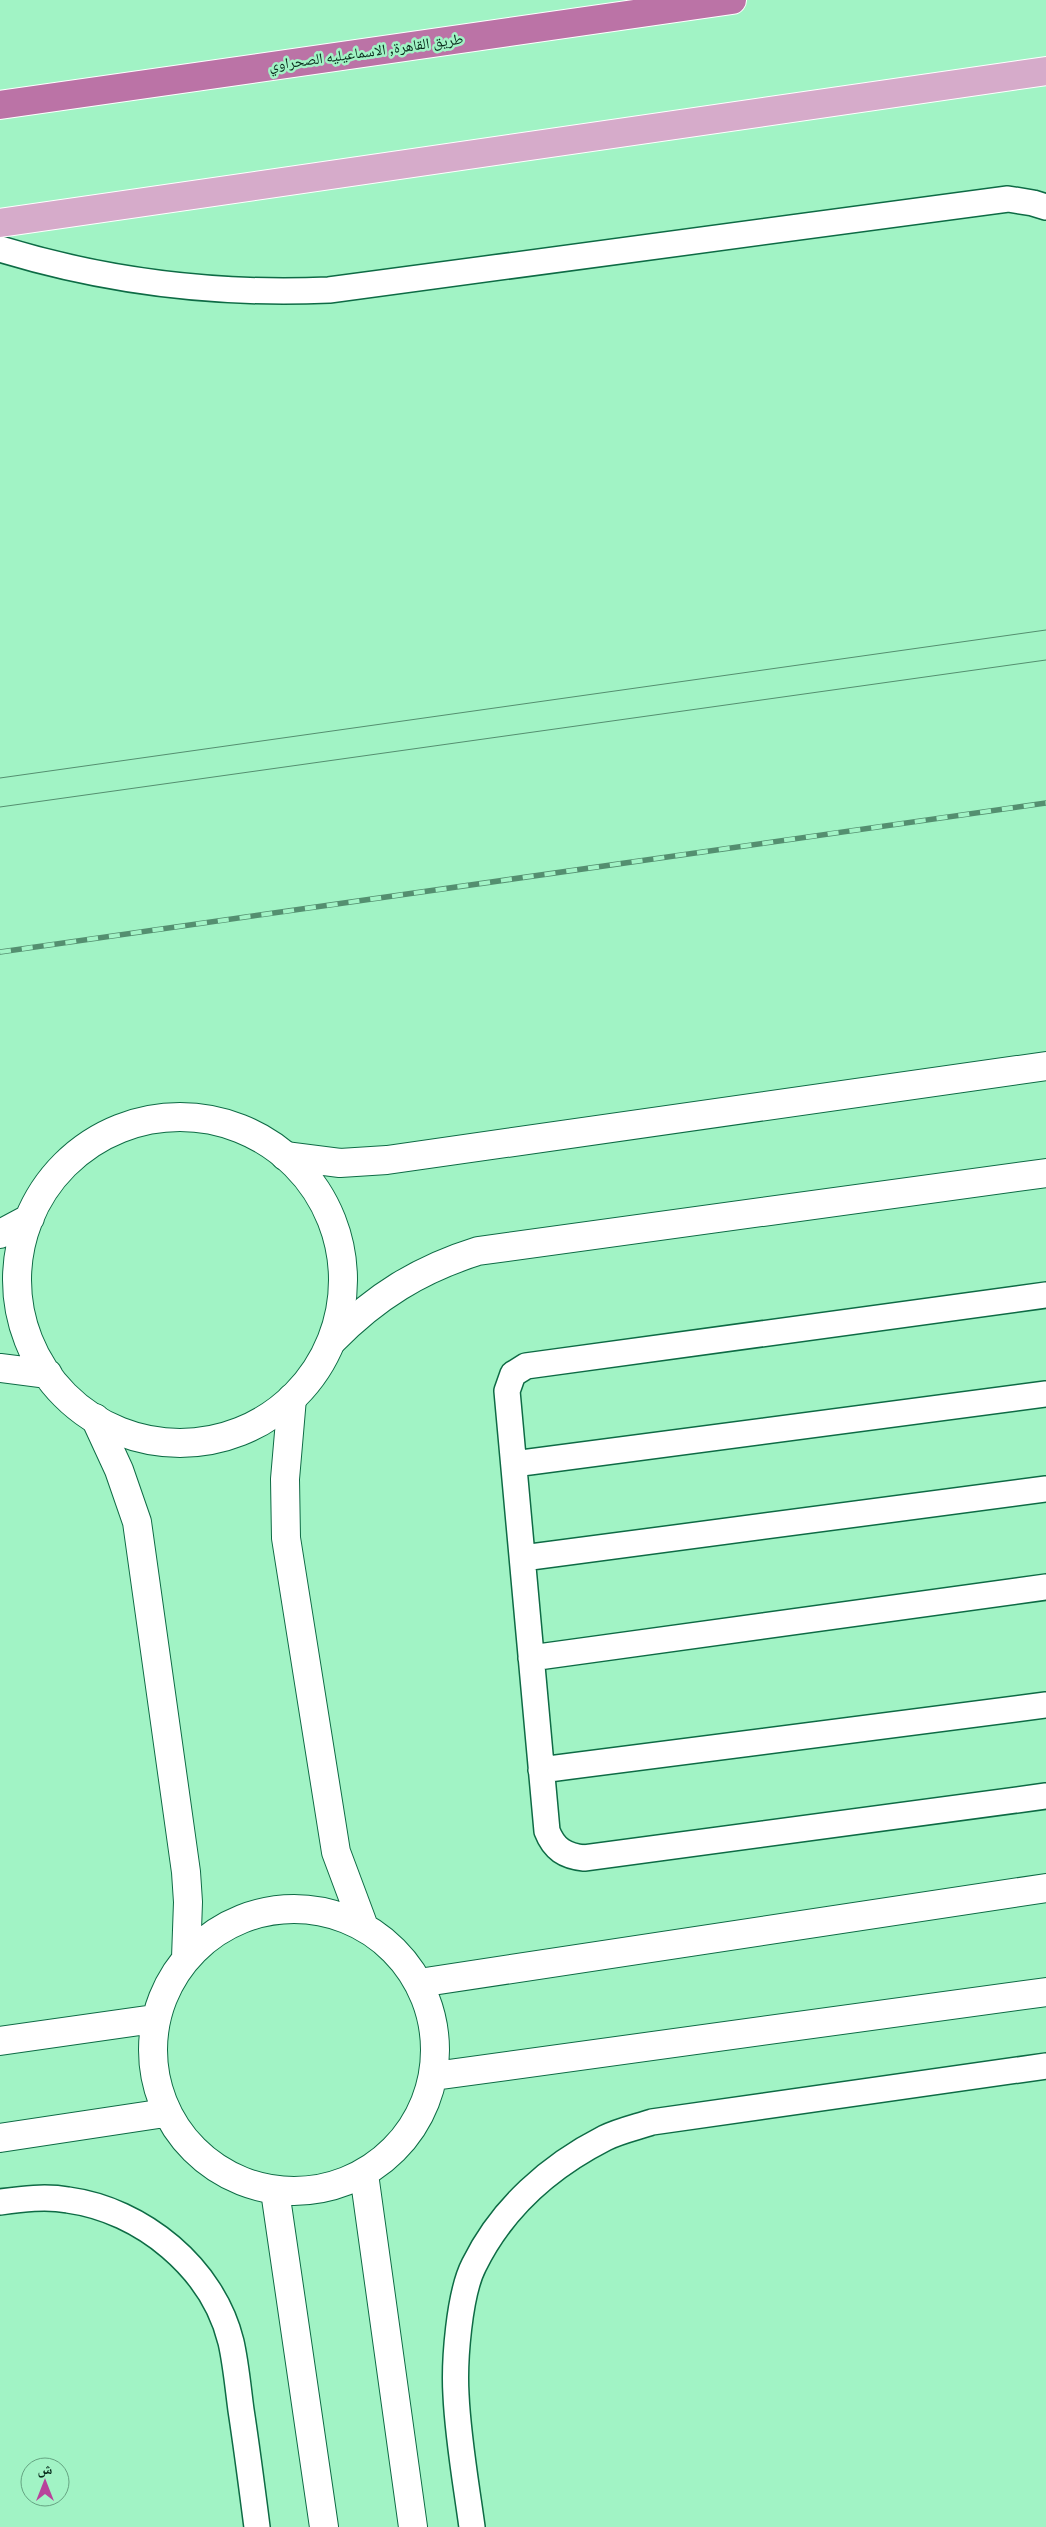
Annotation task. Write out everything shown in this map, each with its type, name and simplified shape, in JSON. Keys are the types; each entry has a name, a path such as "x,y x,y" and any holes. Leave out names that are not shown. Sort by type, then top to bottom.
{"highway":[{"name":"طريق القاهرة, الاسماعيليه الصحراوي","path":"0,105 732,0"}],"main road":[{"path":"0,223 1046,71"}],"street":[{"path":"285,1156 340,1163 387,1160 1046,1066"},
{"path":"333,1340 344,1287 338,1233 314,1184 274,1146 225,1122 171,1117 117,1128 72,1157 38,1198 19,1248 17,1302 32,1352 64,1395 95,1418 107,1426 158,1442 212,1440 263,1422 305,1387 333,1340 353,1320 398,1286 424,1271 478,1252 1046,1173"},
{"path":"0,1234 30,1218"},
{"path":"0,1368 48,1374"},
{"path":"292,1398 285,1479 286,1538 336,1852 364,1927"},
{"path":"95,1418 119,1470 137,1522 186,1872 188,1902 186,1958"},
{"path":"419,1984 1046,1888"},
{"path":"289,1909 328,1913 364,1927 386,1942 404,1962 419,1984 431,2013 436,2044 434,2076 420,2115 396,2148 364,2174 321,2190 274,2191 230,2177 192,2150 165,2113 152,2067 154,2019 166,1986 186,1958 215,1932 251,1915 289,1909"},
{"path":"434,2076 1046,1992"},
{"path":"0,2041 154,2019"},
{"path":"0,2138 165,2113"},
{"path":"364,2174 413,2527"},
{"path":"274,2191 324,2527"}],"lane":[{"path":"0,249 108,277 163,285 274,292 329,290 1000,200 1033,203 1046,207"},
{"path":"1046,1295 526,1366 514,1374 508,1391 547,1831 551,1841 558,1850 570,1856 584,1858 1046,1796"},
{"path":"514,1464 1046,1394"},
{"path":"522,1558 1046,1489"},
{"path":"531,1658 1046,1587"},
{"path":"541,1770 1046,1704"},
{"path":"472,2527 456,2394 456,2351 462,2308 473,2266 497,2226 529,2190 558,2166 607,2137 652,2122 1046,2066"},
{"path":"0,2202 36,2198 68,2200 100,2207 130,2219 164,2242 182,2258 203,2283 219,2311 230,2341 258,2527"}],"tram line":[{"path":"0,778 1046,630"},
{"path":"0,807 1046,660"}],"railway":[{"path":"0,952 1046,803"}]}
